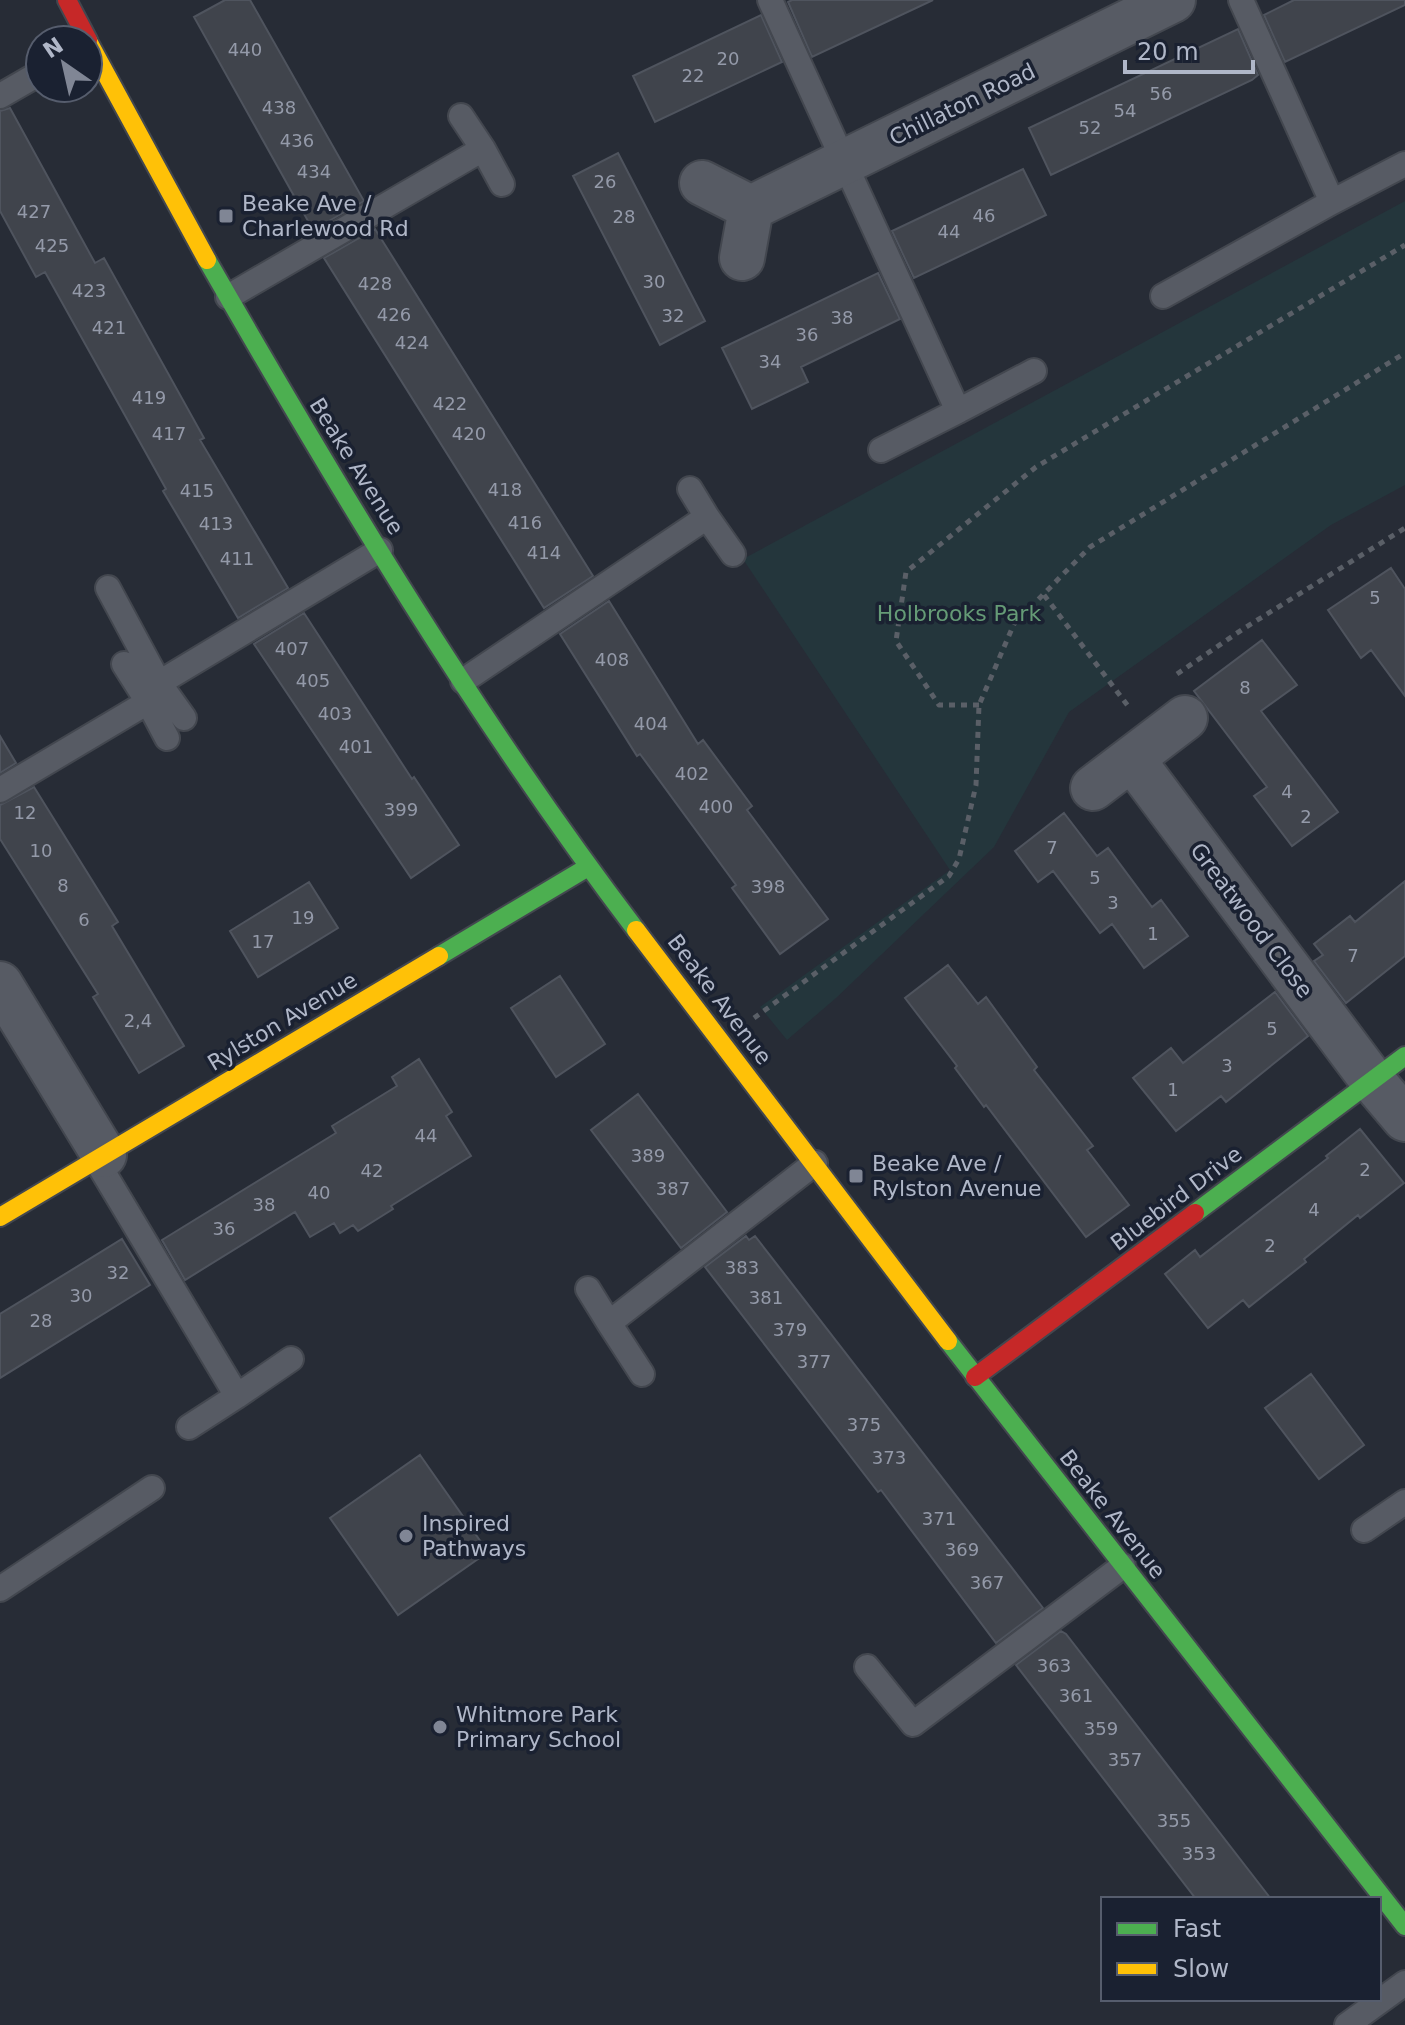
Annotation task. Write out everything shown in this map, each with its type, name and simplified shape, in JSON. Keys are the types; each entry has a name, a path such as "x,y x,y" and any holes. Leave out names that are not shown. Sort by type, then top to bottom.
{"street":[{"name":"Beake Avenue","path":"67,0 79,24"},
{"name":"Chillaton Road","path":"751,208 1173,0"},
{"name":"Beake Avenue","path":"104,72 295,413 463,681 588,867 975,1377 1405,1926"},
{"path":"702,183 751,208 742,258"},
{"path":"1093,788 1132,759 1176,700"},
{"name":"Greatwood Close","path":"1132,759 1388,1068 1405,1119"},
{"name":"Rylston Avenue","path":"0,1217 588,867"},
{"path":"0,984 100,1158"},
{"name":"Bluebird Drive","path":"975,1377 1388,1068"}],"lane":[{"path":"770,0 958,411"},
{"path":"1241,0 1332,202"},
{"path":"0,96 24,82"},
{"path":"461,116 502,184"},
{"path":"228,297 483,149"},
{"path":"1163,296 1405,164"},
{"path":"881,450 1034,371"},
{"path":"690,489 733,554"},
{"path":"463,681 707,517"},
{"path":"0,790 380,550"},
{"path":"108,588 154,692 167,738"},
{"path":"124,664 184,718"},
{"path":"100,1158 237,1396"},
{"path":"609,1323 815,1163"},
{"path":"588,1289 642,1374"},
{"path":"189,1427 291,1359"},
{"path":"0,1589 152,1488"},
{"path":"1364,1530 1405,1502"},
{"path":"867,1667 913,1724 1123,1566"},
{"path":"1381,2000 1405,1983"},
{"path":"1347,2025 1380,2001"}],"path":[{"path":"979,705 939,705 896,641 906,572 1036,467 1405,245"},
{"path":"723,1041 949,876 959,859 976,785 979,705 1014,624 1090,547 1405,353"},
{"path":"1176,700 1243,629 1405,528"},
{"path":"1044,595 1128,707 1141,698"}],"green space":[{"name":"Holbrooks Park","path":"1405,201 1405,485 1331,525 1069,712 994,847 836,998 787,1040 760,1007 950,870 743,559"}],"building":[{"path":"225,0 250,0 364,201 313,230 194,17"},
{"path":"933,0 812,57 788,2"},
{"path":"1294,0 1405,0 1405,5 1285,62 1264,15"},
{"path":"761,15 782,62 655,122 633,76"},
{"path":"1238,29 1258,75 1252,80 1051,175 1029,128"},
{"path":"10,108 95,263 104,258 204,438 200,440 288,588 238,618 163,491 166,489 45,272 36,277 0,211 0,111"},
{"path":"618,153 705,321 660,345 573,176"},
{"path":"1023,169 1046,215 914,278 892,231"},
{"path":"375,229 593,576 544,608 324,258"},
{"path":"878,273 900,319 801,367 808,382 752,409 722,348"},
{"path":"1391,568 1405,589 1405,696 1371,650 1361,658 1328,610"},
{"path":"609,601 698,744 703,740 752,806 747,810 828,919 780,954 732,888 736,885 640,754 637,756 560,634"},
{"path":"304,613 412,779 414,777 459,845 411,878 254,644"},
{"path":"1262,640 1297,685 1261,711 1338,812 1292,846 1254,796 1267,787 1194,691"},
{"path":"0,736 16,763 0,773"},
{"path":"34,787 118,922 112,926 184,1046 139,1073 93,997 98,994 0,839 0,805"},
{"path":"1064,813 1097,856 1108,848 1152,907 1161,900 1188,936 1144,968 1112,924 1100,933 1053,871 1038,882 1015,851"},
{"path":"1405,881 1405,956 1346,1003 1314,961 1323,955 1314,944 1350,916 1355,922"},
{"path":"309,882 338,928 258,977 230,931"},
{"path":"948,965 978,1004 986,997 1037,1067 1034,1070 1093,1146 1087,1150 1129,1205 1086,1237 986,1105 984,1107 905,998"},
{"path":"560,976 605,1044 556,1077 511,1008"},
{"path":"1275,992 1308,1036 1226,1102 1221,1096 1176,1131 1133,1078 1171,1048 1183,1063"},
{"path":"419,1059 452,1112 446,1116 471,1156 391,1206 393,1209 358,1231 353,1225 340,1233 334,1223 310,1237 295,1212 185,1280 162,1240 336,1133 332,1126 397,1086 392,1077"},
{"path":"638,1094 727,1212 681,1248 591,1130"},
{"path":"1360,1129 1404,1183 1360,1218 1358,1215 1249,1307 1243,1300 1208,1328 1165,1274 1195,1250 1200,1257 1328,1158 1326,1156"},
{"path":"746,1236 749,1240 755,1236 1043,1608 996,1643 881,1490 878,1492 705,1267"},
{"path":"122,1239 150,1285 0,1378 0,1314"},
{"path":"1311,1374 1364,1445 1319,1479 1265,1408"},
{"path":"420,1455 488,1552 398,1615 330,1518"},
{"path":"1061,1631 1066,1634 1269,1897 1194,1897 1016,1665"}],"traffic: fast":[{"path":"207,260 411,602 520,769 636,930"},
{"path":"439,956 588,867"},
{"path":"1195,1213 1405,1056"},
{"path":"948,1341 1405,1926"}],"traffic: slow":[{"path":"104,70 207,260"},
{"path":"636,930 948,1341"},
{"path":"0,1217 439,956"}],"traffic: jam":[{"path":"67,0 80,24"},
{"path":"975,1377 1195,1213"}],"place":[{"name":"Beake Ave / Charlewood Rd","path":"226,216"},
{"name":"Beake Ave / Rylston Avenue","path":"856,1176"},
{"name":"Inspired Pathways","path":"406,1536"},
{"name":"Whitmore Park Primary School","path":"440,1727"}]}
